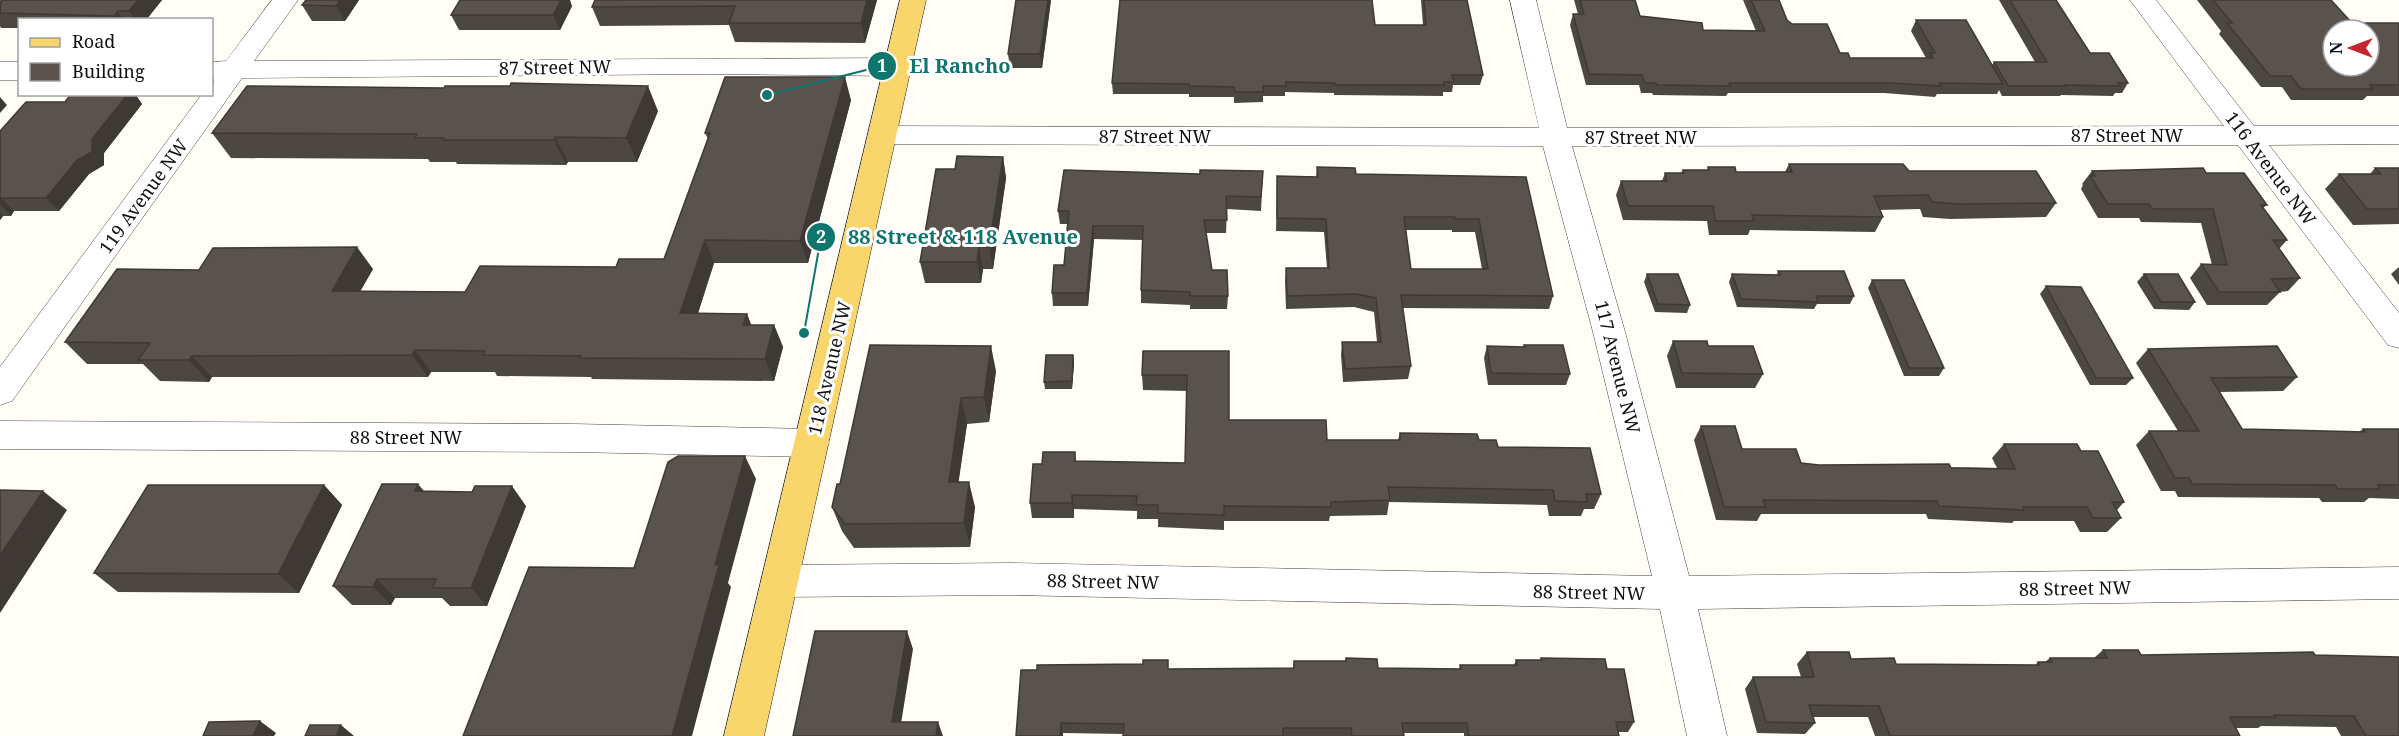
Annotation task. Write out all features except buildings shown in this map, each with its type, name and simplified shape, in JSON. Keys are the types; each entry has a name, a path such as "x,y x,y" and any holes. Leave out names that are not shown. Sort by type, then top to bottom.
{"main road":[{"name":"118 Avenue NW","path":"744,736 913,0"}],"street":[{"name":"119 Avenue NW","path":"213,84 285,0"},
{"name":"117 Avenue NW","path":"1523,0 1555,137 1609,332 1675,593 1707,736"},
{"name":"116 Avenue NW","path":"2143,0 2399,336"},
{"name":"87 Street NW","path":"223,70 708,66 898,67"},
{"path":"0,70 18,70"},
{"name":"119 Avenue NW","path":"0,392 205,96"},
{"name":"87 Street NW","path":"882,135 1555,137 2399,135"},
{"name":"88 Street NW","path":"0,435 561,438 812,443"},
{"name":"88 Street NW","path":"780,581 1022,579 1675,593 2399,584"}],"place":[{"name":"El Rancho","path":"767,95"},
{"name":"88 Street & 118 Avenue","path":"804,333"}]}
